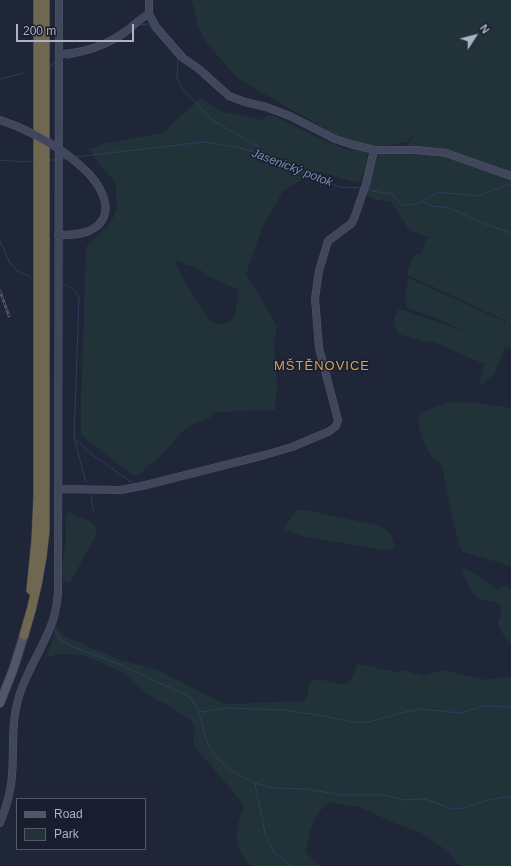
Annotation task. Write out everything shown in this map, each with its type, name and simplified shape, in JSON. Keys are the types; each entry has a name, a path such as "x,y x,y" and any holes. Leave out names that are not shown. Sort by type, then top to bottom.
{"highway":[{"path":"24,635 33,580 38,495 38,0"},
{"path":"24,635 34,604 39,580 45,531 45,0"}],"main road":[{"path":"0,703 13,670 24,635"}],"street":[{"path":"0,823 7,805 12,778 14,727 17,701 27,674 50,629 56,608 58,584 59,0"},
{"path":"150,0 149,14 156,27 183,58 204,73 229,96 290,116 336,139 350,144 374,150 416,150 446,154 511,176"},
{"path":"59,54 69,54 113,40 129,29 142,17 149,14"},
{"path":"0,120 16,126 55,146 76,162 101,188 105,198 105,208 102,219 97,225 89,231 58,235"},
{"path":"58,489 121,490 142,486 285,449 330,431 336,426 338,420 319,348 316,298 319,271 328,241 352,223 363,194 374,150"}],"green space":[{"path":"192,0 511,0 511,172 453,152 406,146 410,142 414,132 407,142 385,146 369,145 342,139 239,79 208,45 199,29"},
{"path":"200,98 223,112 261,120 269,115 274,116 344,149 365,152 367,154 367,158 366,165 358,183 316,171 283,191 263,226 246,274 277,328 274,342 277,386 275,410 214,412 210,418 189,426 140,474 132,475 81,435 86,247 108,226 117,207 115,182 99,164 89,149 106,143 163,133","holes":["176,260 186,265 196,267 210,277 239,289 235,314 230,322 220,324 210,321 187,286 178,268"]},
{"path":"380,153 403,153 451,158 511,179 511,349 505,346 495,373 478,388 485,362 482,363 431,341 427,343 399,334 395,328 395,315 399,309 464,331 436,318 406,307 407,299 405,298 408,278 505,323 506,321 408,275 409,267 413,259 416,254 421,255 425,241 429,237 410,231 391,202 376,200 366,195 376,156"},
{"path":"447,402 478,403 511,408 511,566 463,552 460,547 452,518 442,467 438,460 432,457 424,444 418,423 419,416 424,412"},
{"path":"297,510 312,511 379,526 390,533 395,546 393,549 385,550 307,537 283,530"},
{"path":"69,511 90,521 96,528 97,533 70,583 63,581 62,569 66,538 65,516"},
{"path":"463,567 497,589 504,586 511,589 511,643 505,637 498,623 501,615 501,605 479,598 472,592 462,572"},
{"path":"56,626 62,634 75,641 120,660 158,670 223,703 231,704 304,701 307,698 310,682 318,679 339,684 347,684 352,680 357,664 397,672 403,670 423,676 442,670 487,680 502,677 511,678 511,866 462,866 458,864 449,852 421,833 394,823 360,807 329,802 324,806 316,818 310,832 306,853 320,866 251,866 240,851 237,839 237,827 243,810 241,801 195,747 193,742 195,728 192,721 147,694 122,672 83,655 59,654 47,657"}],"waterway":[{"path":"106,47 125,37 139,25 148,24 178,59 177,78 181,87 212,120 259,147 266,156"},
{"path":"66,59 78,56"},
{"path":"51,65 55,63"},
{"path":"0,79 23,73"},
{"name":"Jasenický potok","path":"75,157 204,142 237,147 253,152 340,187 361,188"},
{"name":"Jasenický potok","path":"0,160 23,162 33,161"},
{"name":"Jasenický potok","path":"50,160 56,160"},
{"name":"Jasenický potok","path":"368,190 391,193 402,205 412,205 429,198 437,192 477,196 507,185 511,185"},
{"path":"424,202 432,206 450,208 477,221 511,233"},
{"path":"0,241 10,263 17,271 31,277"},
{"path":"63,284 73,289 77,293 79,299 74,438 86,482"},
{"path":"75,439 94,456 134,484"},
{"path":"91,497 94,513"},
{"path":"55,629 60,639 71,646 119,664 190,697 198,710 207,742 214,755 230,770 255,783 265,833 273,851 291,866"},
{"path":"198,710 203,712 226,708 284,710 325,716 351,722 369,722 421,709 460,713 485,706 511,707"},
{"path":"255,783 273,788 306,789 341,795 383,795 404,800 425,799 452,809 463,808 503,797 511,797"}],"railway":[{"path":"0,291 9,316"}],"district":[{"name":"MŠTĚNOVICE","path":"322,366"}]}
